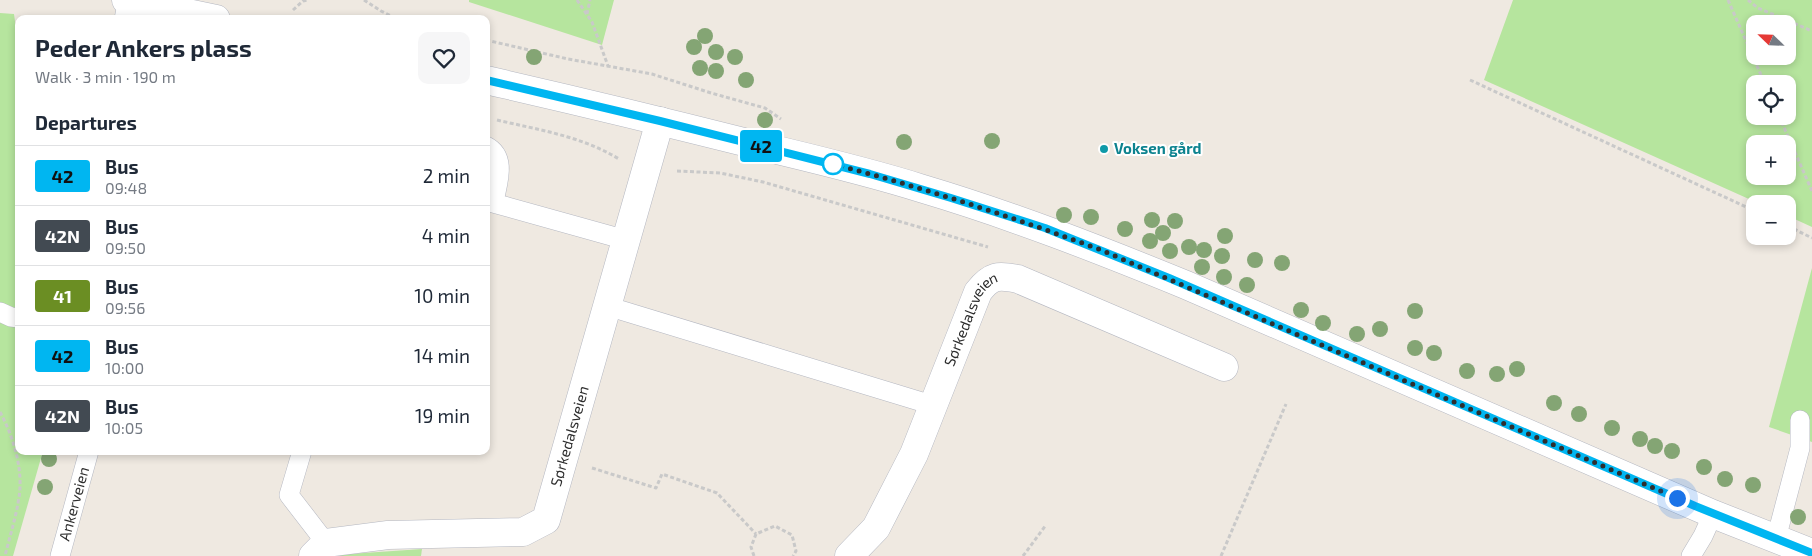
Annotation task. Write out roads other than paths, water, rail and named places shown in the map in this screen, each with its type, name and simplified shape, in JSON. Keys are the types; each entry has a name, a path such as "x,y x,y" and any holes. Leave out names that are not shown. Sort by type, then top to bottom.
{"main road":[{"path":"127,0 209,14"},
{"path":"490,81 880,176 1045,228 1186,286 1713,514 1812,553"},
{"name":"Sørkedalsveien","path":"320,550 388,535 523,532 546,520 660,121"},
{"name":"Sørkedalsveien","path":"849,556 876,528 914,454 978,292 986,281 1002,276 1018,279 1224,367"}],"lane":[{"path":"125,15 127,0"},
{"path":"490,149 497,155 500,166 490,202 626,240"},
{"path":"607,306 932,405"},
{"path":"0,312 15,318"},
{"path":"1776,540 1800,448 1800,420"},
{"name":"Ankerveien","path":"60,556 88,455"},
{"path":"301,455 289,495 320,550"},
{"path":"1691,556 1713,514"}],"place":[{"name":"Voksen gård","path":"1104,149"}]}
